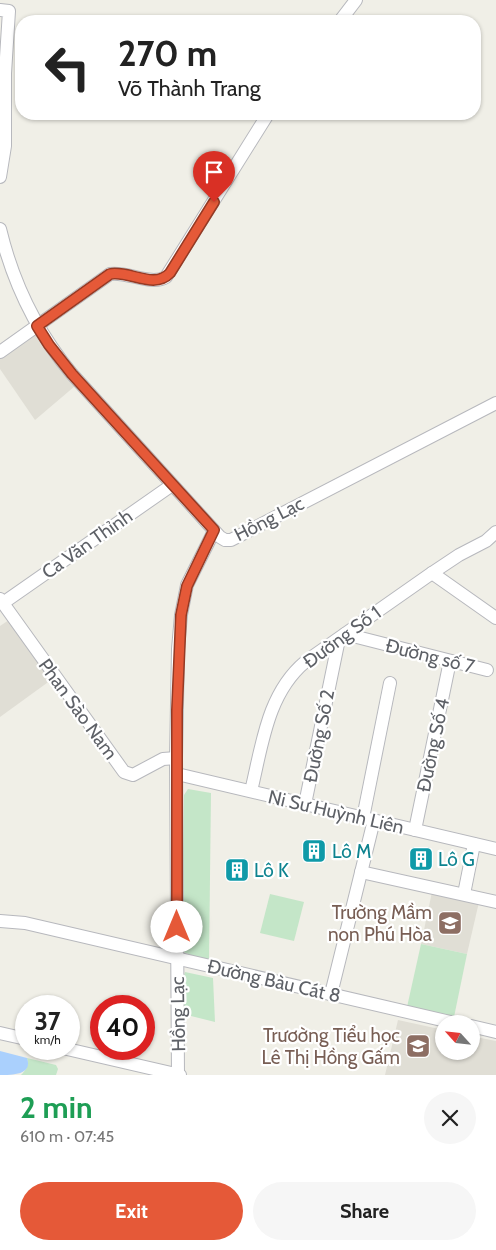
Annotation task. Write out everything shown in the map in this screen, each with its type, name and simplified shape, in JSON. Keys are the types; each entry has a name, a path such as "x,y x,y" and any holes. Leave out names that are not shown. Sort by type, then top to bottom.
{"street":[{"path":"345,15 356,0"},
{"path":"0,10 9,11 5,73 5,146 0,177"},
{"path":"0,352 110,274 121,274 156,281 168,276 264,120"},
{"path":"0,229 4,263 49,345 72,374 214,530"},
{"name":"Hồng Lạc","path":"179,1075 176,758 178,658 182,604 193,571 214,530 223,540 231,540 496,402"},
{"name":"Ca Văn Thỉnh","path":"3,608 172,485"},
{"name":"Đường Số 1","path":"251,792 270,712 280,690 300,666 432,572 486,541 496,532"},
{"path":"432,572 496,618"},
{"name":"Phan Sào Nam","path":"3,608 123,771 133,775 162,759 176,758"},
{"name":"Đường số 7","path":"342,637 487,670"},
{"name":"Đường Số 2","path":"305,804 342,637"},
{"name":"Đường Số 4","path":"415,830 450,661"},
{"path":"331,994 361,872 390,683"},
{"name":"Ni Sư Huỳnh Liên","path":"177,774 496,849"},
{"path":"464,894 474,844"},
{"path":"361,872 496,902"},
{"name":"Đường Bàu Cát 8","path":"0,921 19,922 435,1018"},
{"path":"480,1028 496,1032"},
{"path":"0,1033 15,1036"},
{"path":"80,1052 179,1075"}],"shaded area":[{"path":"36,335 75,386 35,420 0,369 0,359"},
{"path":"9,620 51,680 0,717 0,626"},
{"name":"Trường Mầm non Phú Hòa","path":"432,892 479,902 467,954 421,944"},
{"name":"Trươờng Tiểu học Lê Thị Hồng Gấm","path":"398,1020 435,1028 435,1060 480,1060 480,1038 496,1041 496,1075 385,1075"}],"green space":[{"path":"188,789 211,793 209,962 181,951 184,795"},
{"path":"270,894 304,902 294,941 260,933"},
{"path":"421,944 467,954 454,1015 445,1015 407,1007"},
{"path":"185,972 213,978 215,1022 183,1014 183,980"},
{"path":"27,1060 35,1060 56,1065 58,1069 56,1075 21,1075 27,1068"}],"water":[{"path":"0,1051 15,1055 15,1060 27,1060 27,1068 24,1071 10,1075 0,1075"}],"place":[{"name":"Lô M","path":"314,851"},
{"name":"Lô G","path":"421,859"},
{"name":"Lô K","path":"237,870"},
{"name":"Trường Mầm non Phú Hòa","path":"450,923"},
{"name":"Trươờng Tiểu học Lê Thị Hồng Gấm","path":"418,1046"}],"route":[{"path":"177,927 176,758 178,649 181,615 187,586 214,530 60,361 37,326 110,274 121,274 156,281 168,276 214,202"}]}
